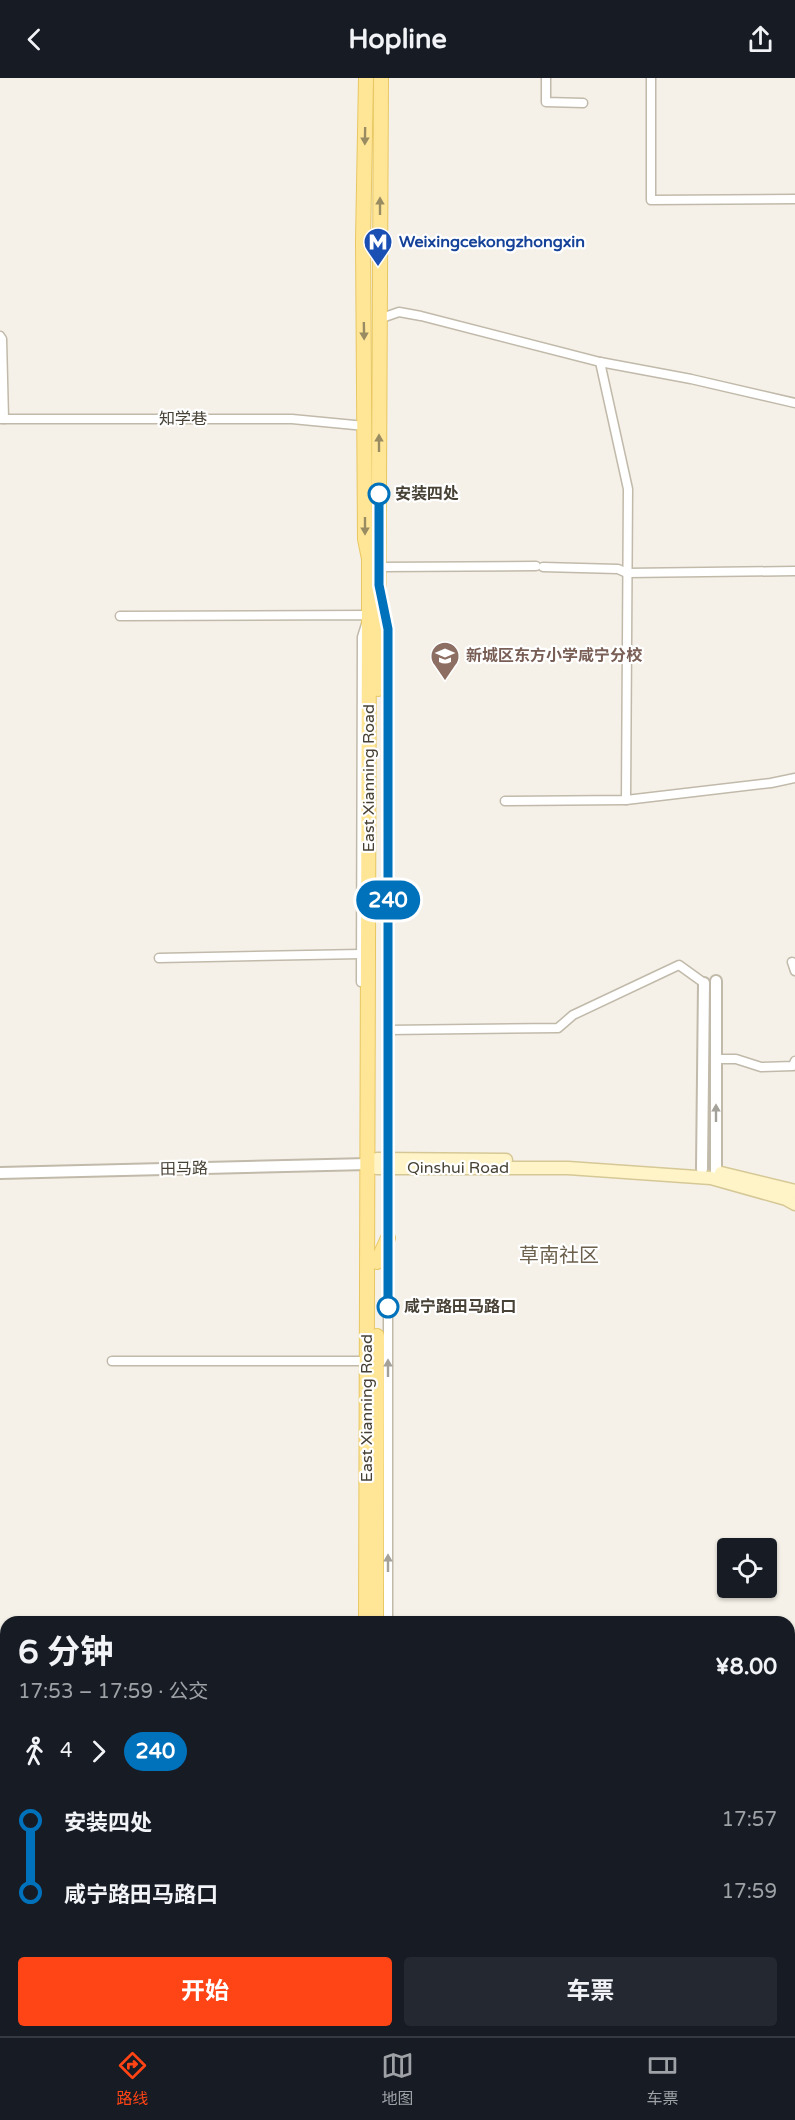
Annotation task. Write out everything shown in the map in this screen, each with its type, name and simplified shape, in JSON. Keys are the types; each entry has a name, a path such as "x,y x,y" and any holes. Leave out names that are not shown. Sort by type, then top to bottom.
{"main road":[{"name":"East Xianning Road","path":"366,78 363,242 365,539 369,559 377,1262 376,1616"},
{"name":"East Xianning Road","path":"366,1616 376,1164 381,78"},
{"name":"Qinshui Road","path":"376,1164 569,1160 702,1169 795,1191"},
{"name":"Qinshui Road","path":"376,1164 568,1168 711,1178 786,1199 795,1204"},
{"path":"377,1262 388,1238"}],"street":[{"path":"546,78 546,102 583,103"},
{"path":"651,78 651,200 795,199"},
{"path":"379,319 399,312 421,316 600,362 691,379 795,403"},
{"path":"0,336 2,339 2,419"},
{"path":"600,362 628,489 626,800"},
{"name":"知学巷","path":"2,419 292,419 365,426"},
{"path":"379,567 539,566 618,569 627,573 795,571"},
{"path":"360,1616 361,1361 388,1030 388,629 379,585"},
{"path":"120,616 369,615 362,637 361,954 376,1164 388,1238 388,1616"},
{"path":"505,801 626,800 771,783 795,778"},
{"path":"159,958 361,954"},
{"path":"388,1030 558,1028 573,1015 679,965 710,982"},
{"path":"702,1169 704,1059 710,982"},
{"path":"710,982 716,1059 716,1172"},
{"path":"704,1059 736,1059 761,1067 793,1066 795,1061"},
{"name":"田马路","path":"0,1173 376,1164"},
{"path":"112,1360 361,1361"}],"bus line":[{"name":"240","path":"379,494 379,585 388,629 388,1307"}],"place":[{"name":"Weixingcekongzhongxin","path":"378,268"},
{"name":"安装四处","path":"379,494"},
{"name":"新城区东方小学咸宁分校","path":"445,682"},
{"name":"咸宁路田马路口","path":"388,1307"}],"district":[{"name":"草南社区","path":"559,1256"}]}
